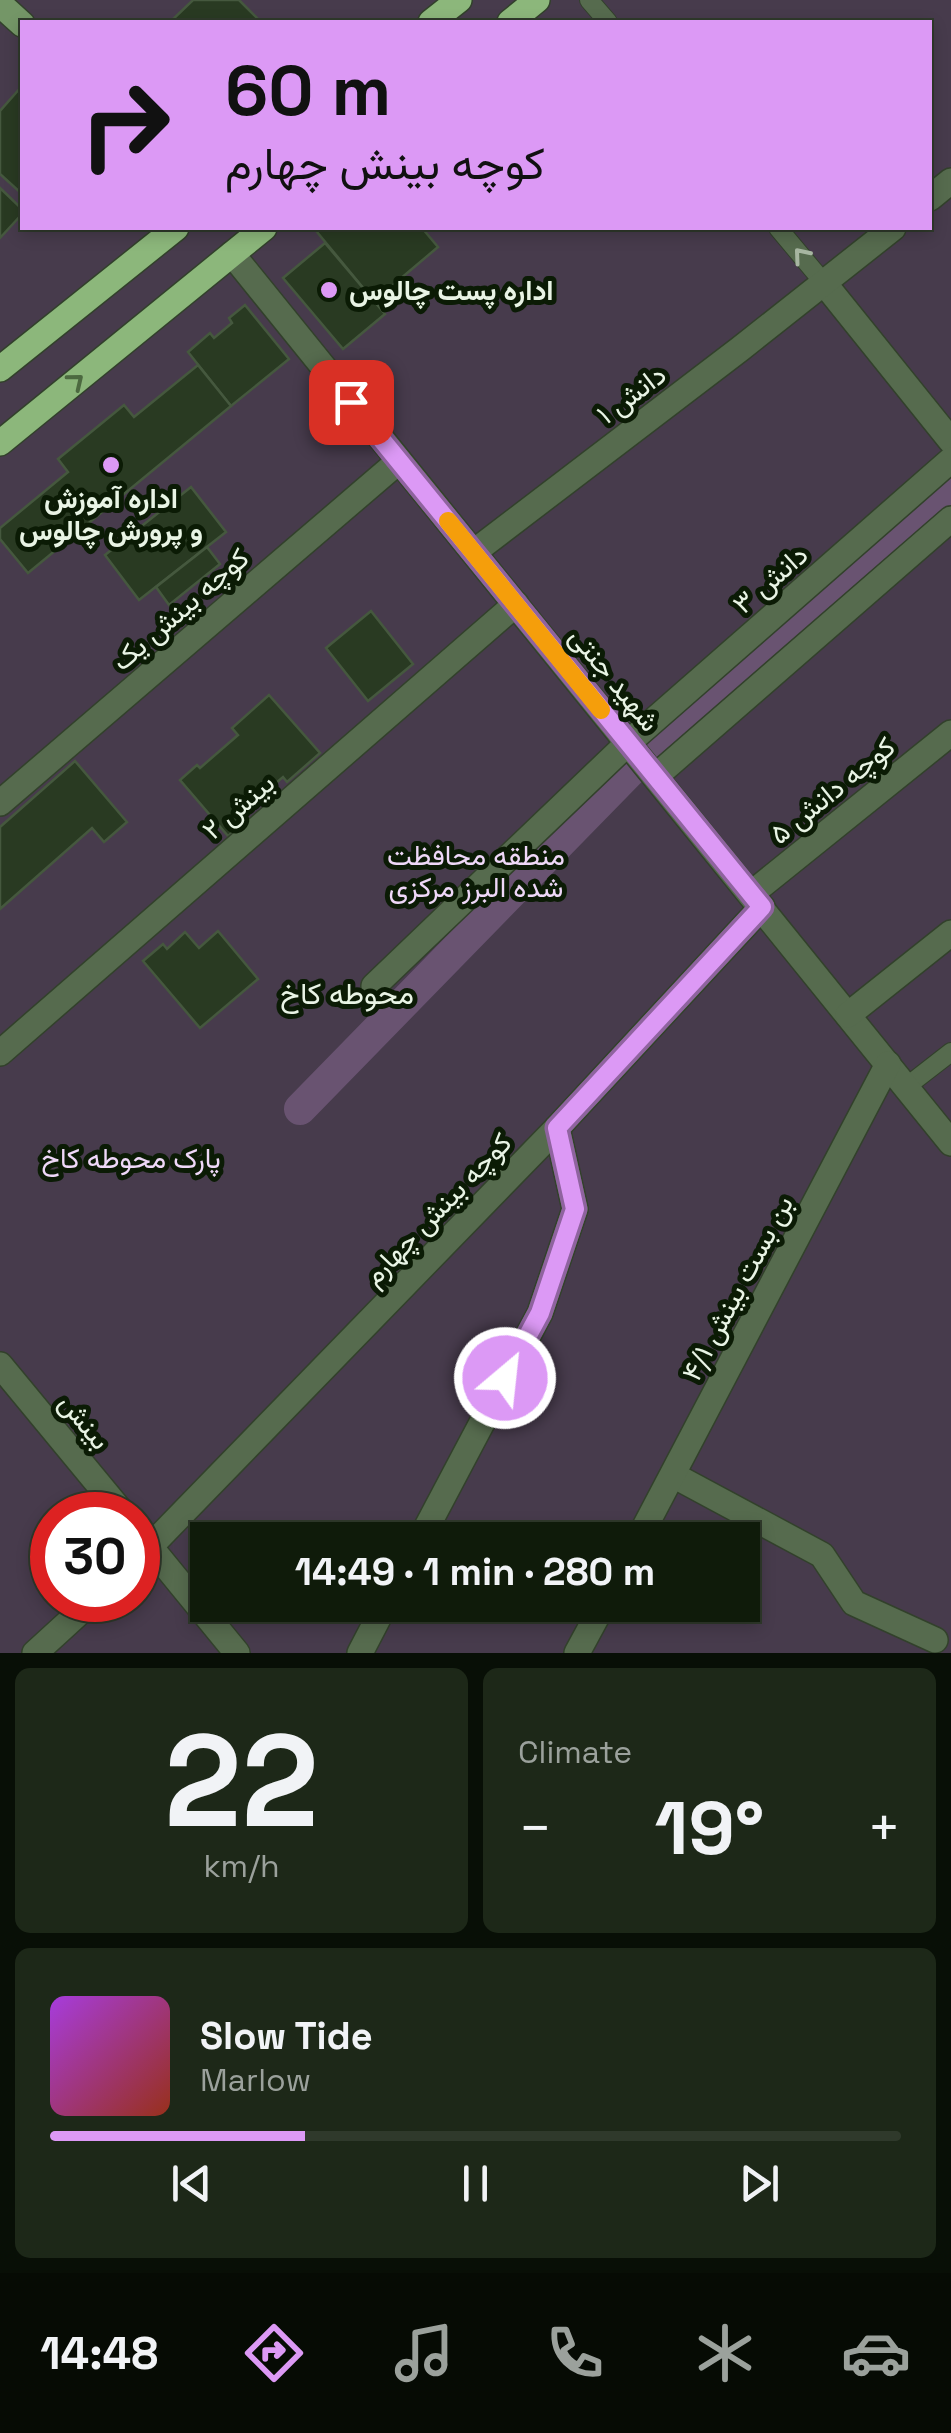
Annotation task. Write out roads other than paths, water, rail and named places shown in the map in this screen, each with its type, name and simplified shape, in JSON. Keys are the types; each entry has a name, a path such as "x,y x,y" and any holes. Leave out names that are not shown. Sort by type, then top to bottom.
{"main road":[{"path":"435,20 460,0"},
{"path":"512,20 537,0"},
{"path":"0,4 20,22"},
{"path":"0,369 174,230"},
{"path":"0,443 262,230"}],"street":[{"name":"دانش ۱","path":"474,552 890,230"},
{"name":"شهید جنتی","path":"232,254 951,1143"},
{"path":"824,282 951,441"},
{"name":"کوچه بینش یک","path":"0,803 399,460"},
{"name":"دانش ۳","path":"643,760 951,460"},
{"path":"374,986 643,760 951,519"},
{"name":"بینش ۲","path":"0,1053 516,604"},
{"name":"کوچه دانش ۵","path":"756,900 951,733"},
{"name":"کوچه بینش چهارم","path":"160,1528 557,1128 756,900"},
{"path":"848,1015 951,934"},
{"name":"بن بست بینش ۴/۱","path":"648,1522 888,1064"},
{"path":"430,1522 540,1313 575,1209 557,1128"},
{"name":"بینش","path":"0,1364 105,1492"},
{"path":"673,1475 822,1554 854,1603 935,1640"},
{"path":"160,1566 237,1653"},
{"path":"36,1653 69,1622"},
{"path":"360,1653 376,1622"},
{"path":"577,1653 594,1622"}],"lane":[{"path":"589,0 606,20"},
{"path":"780,230 824,282"},
{"path":"906,1087 951,1052"}],"waterway":[{"path":"300,1109 629,772 951,491"}],"place":[{"name":"اداره پست چالوس","path":"329,290"},
{"name":"اداره آموزش و پرورش چالوس","path":"111,465"}],"district":[{"name":"محوطه کاخ","path":"347,993"}],"park label":[{"name":"منطقه محافظت شده البرز مرکزی","path":"476,871"},
{"name":"پارک محوطه کاخ","path":"131,1158"}]}
